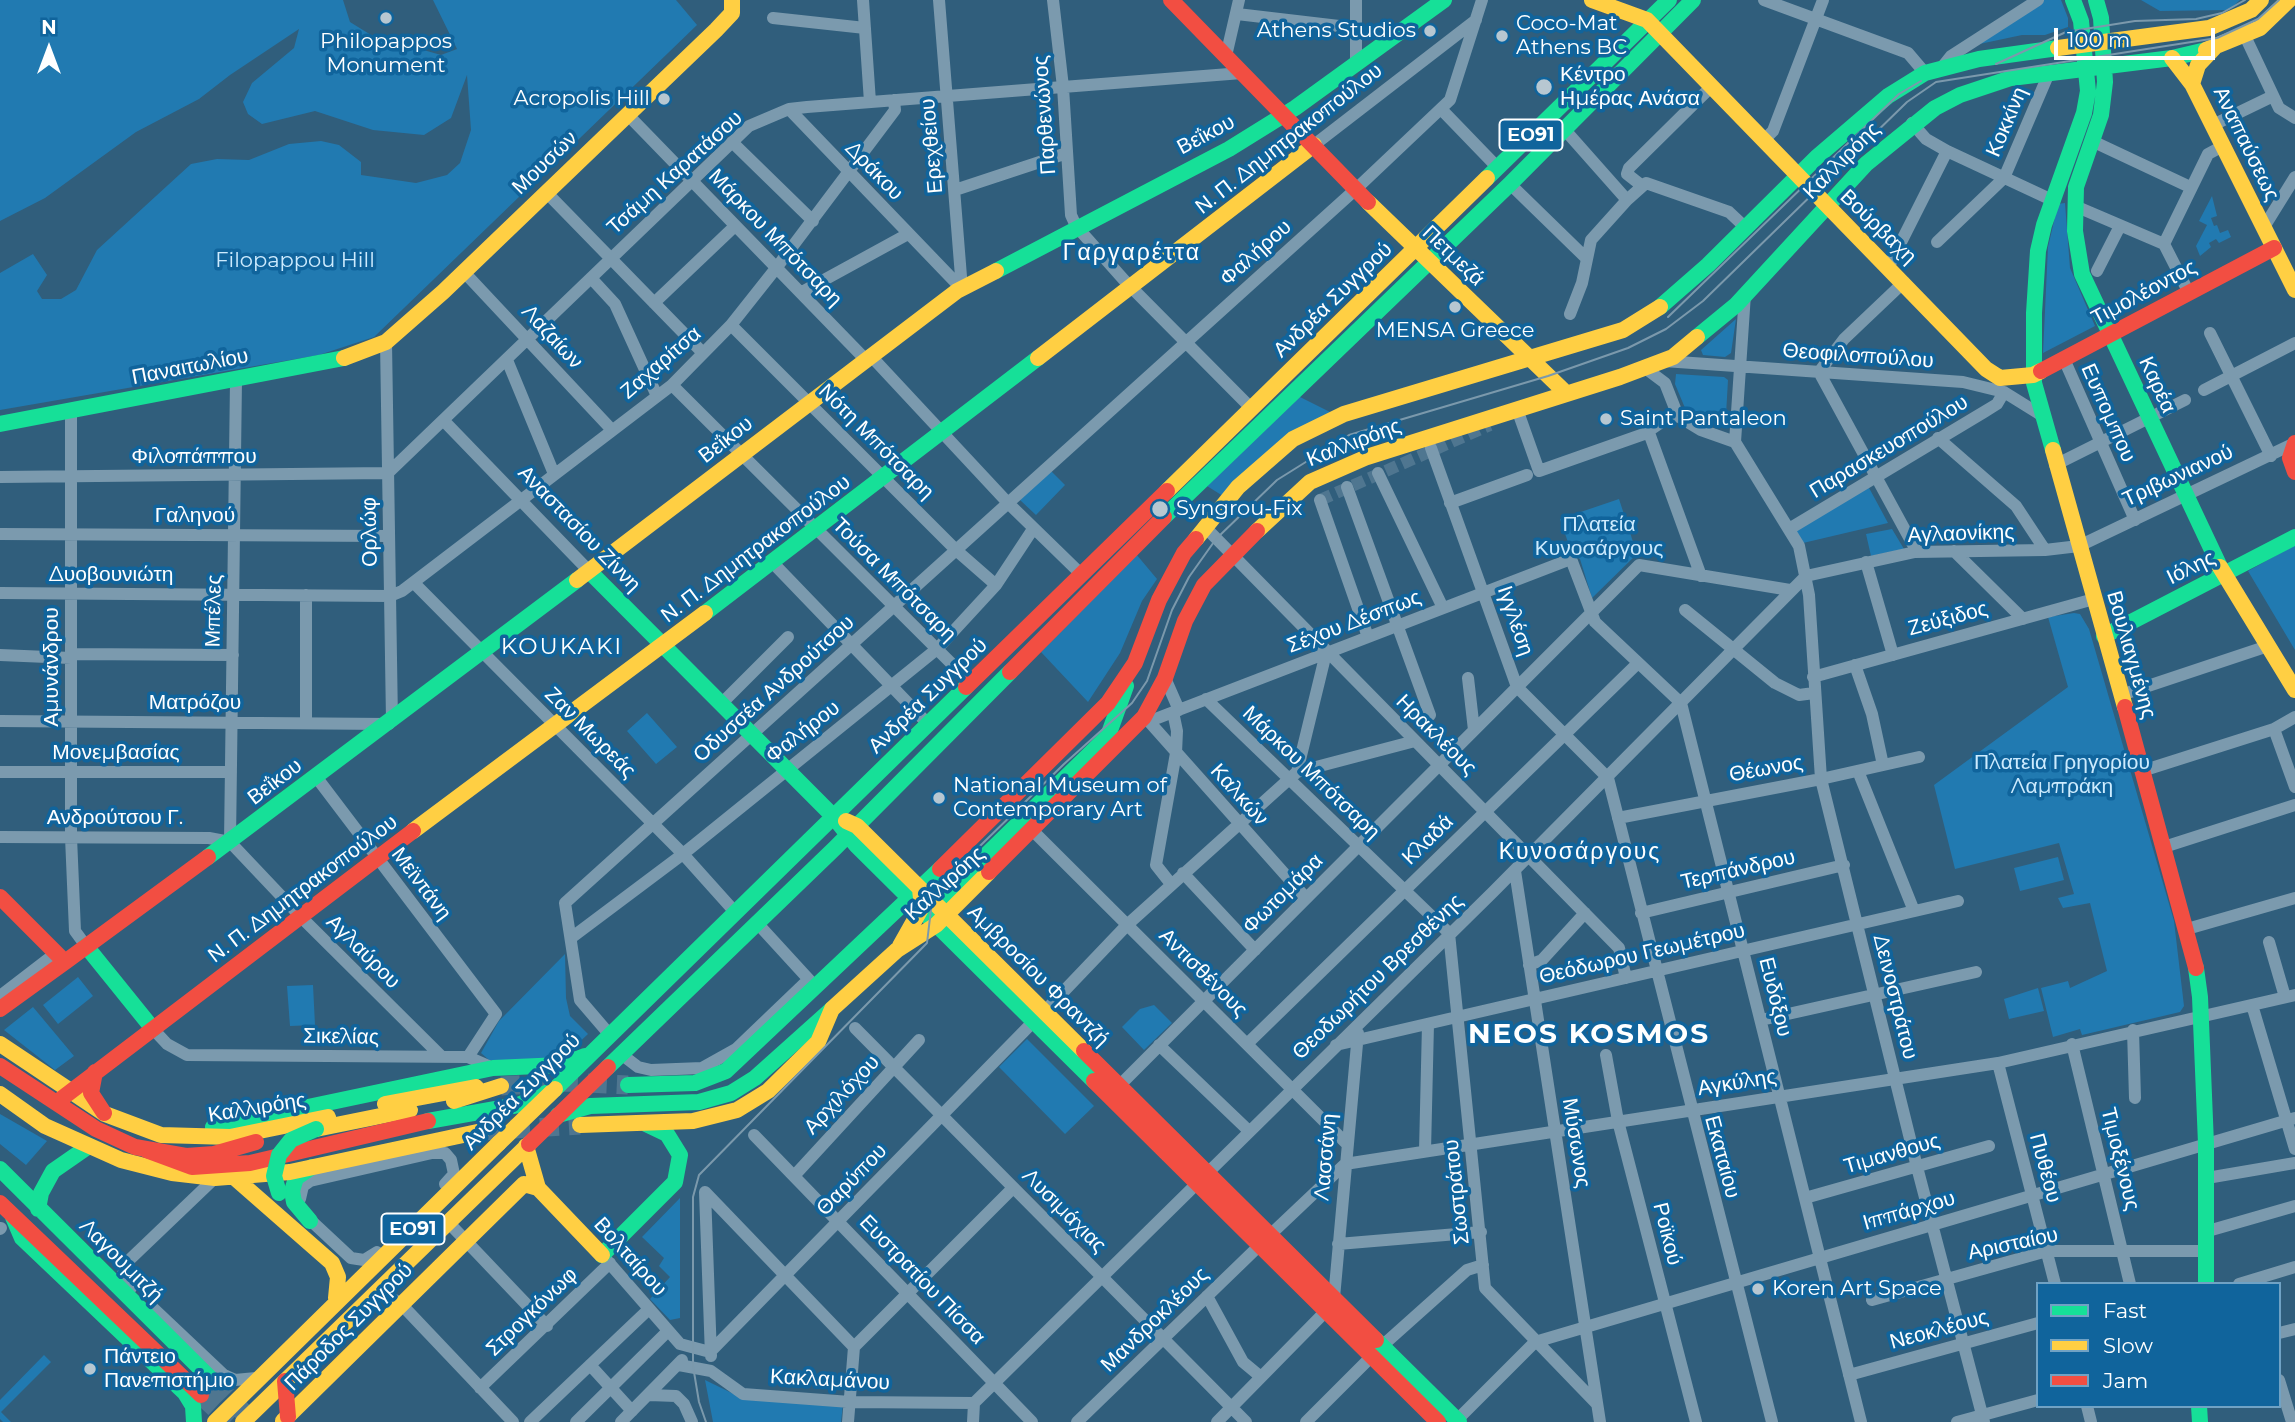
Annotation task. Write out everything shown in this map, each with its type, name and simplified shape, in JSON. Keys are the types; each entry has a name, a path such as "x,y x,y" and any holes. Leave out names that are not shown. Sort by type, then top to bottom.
{"main road":[{"name":"Πετμεζά","path":"1171,0 1421,256 1566,393"},
{"name":"Βεΐκου","path":"0,1009 61,957 86,946 317,778 961,289 1076,226 1229,149 1285,114 1444,0"},
{"path":"1591,0 1647,20"},
{"name":"Ανδρέα Συγγρού","path":"243,1422 447,1221 852,831 1421,256 1498,168 1669,0"},
{"name":"Ανδρέα Συγγρού","path":"215,1422 1251,408 1421,256 1510,184 1693,0"},
{"name":"Βουλιαγμένης","path":"2073,0 2080,17 2088,91 2084,113 2052,200 2038,251 2033,375 2041,415 2194,955 2201,1016 2206,1144 2206,1282"},
{"path":"2095,0 2101,18 2103,43 2101,115"},
{"name":"Καλλιρόης","path":"580,1125 693,1121 723,1115 752,1102 768,1091 818,1042 832,1009 897,950 928,907 1108,703 1129,675 1172,575 1204,526 1238,487 1279,450 1307,431 1366,407 1623,330 1650,316 1798,176 1888,96 1925,73 1944,66 2209,28 2251,10 2261,0"},
{"name":"Καλλιρόης","path":"628,1085 680,1085 719,1075 812,983 928,907 1033,831 1147,719 1196,598 1231,555 1310,482 1367,457 1664,361 1690,345 1745,293 1866,163 1912,123 1934,108 1986,84 2049,73 2172,58 2214,48 2245,36 2265,23 2289,0"},
{"name":"Μουσών","path":"386,342 627,114 732,7"},
{"name":"Βούρβαχη","path":"1647,20 1995,376 2017,379 2033,375"},
{"path":"2192,84 2197,65 2214,48"},
{"name":"Αναπαύσεως","path":"2172,58 2192,84 2295,290"},
{"path":"2075,206 2078,180 2101,115 2112,89 2130,62"},
{"name":"Ν. Π. Δημητρακοπούλου","path":"63,1098 554,724 664,646 773,563 1314,145"},
{"name":"Καρέα","path":"2075,206 2082,274 2185,497 2225,575 2295,690"},
{"name":"Τιμολέοντος","path":"2033,375 2274,248"},
{"name":"Παναιτωλίου","path":"0,424 348,357 386,342"},
{"path":"2294,444 2290,457 2295,472"},
{"name":"Ιόλης","path":"2104,636 2295,537"},
{"name":"Αναστασίου Ζίννη","path":"590,572 833,816"},
{"path":"928,907 1108,736 1129,675"},
{"name":"Αμβροσίου Φραντζή","path":"833,816 852,831 1377,1351 1458,1421"},
{"path":"0,897 61,957"},
{"path":"86,946 153,1029"},
{"path":"558,1115 602,1105 699,1102 731,1093 755,1078 832,1009"},
{"name":"Αμβροσίου Φραντζή","path":"1039,1017 1119,1086 1202,1178"},
{"name":"Καλλιρόης","path":"0,1044 63,1098 136,1128 179,1137 230,1137 453,1090 501,1086 477,1096 316,1129 291,1140 279,1155 274,1171 279,1193 337,1261 343,1284 336,1298"},
{"path":"179,1137 493,1068 561,1065 591,1053"},
{"path":"0,1066 63,1098 108,1136 192,1167 222,1167 265,1160 464,1112 534,1100 555,1089"},
{"path":"95,1072 91,1093 105,1114"},
{"path":"0,1094 31,1107 63,1098"},
{"path":"0,1094 45,1126 89,1146 147,1167 215,1178 235,1178 314,1166 482,1131"},
{"path":"606,1259 675,1182 679,1170 680,1155 667,1133 642,1122"},
{"path":"146,1150 179,1155 214,1154 251,1144 284,1127"},
{"path":"528,1145 531,1186"},
{"path":"38,1209 41,1194 53,1171 65,1160 89,1146"},
{"path":"454,1174 496,1147"},
{"path":"310,1221 293,1202 292,1191 296,1178 314,1166"},
{"name":"Λαγουμιτζή","path":"0,1169 38,1209 219,1379"},
{"path":"235,1178 332,1263 338,1277 336,1298 326,1314"},
{"name":"Βολταίρου","path":"531,1186 606,1259"},
{"name":"Πάροδος Συγγρού","path":"286,1420 466,1241 531,1186"},
{"name":"Λαγουμιτζή","path":"0,1203 5,1225 201,1395"},
{"name":"Λαγουμιτζή","path":"5,1225 185,1393 193,1406 194,1422"},
{"name":"Αμβροσίου Φραντζή","path":"1377,1351 1438,1422"},
{"path":"285,1381 286,1420"}],"street":[{"path":"863,0 870,102"},
{"name":"Ερεχθείου","path":"939,0 961,289"},
{"name":"Παρθενώνος","path":"1054,0 1063,87 1071,215 1076,226"},
{"path":"1226,56 1239,0"},
{"path":"1356,0 1356,62"},
{"name":"Φαλήρου","path":"1008,503 1356,189 1450,100 1482,0"},
{"path":"1764,0 1908,53 1925,73"},
{"path":"1763,140 1773,131 1823,0"},
{"name":"Καλλιρόης","path":"1944,66 1951,56 2038,0"},
{"path":"1237,14 1356,28"},
{"path":"773,18 865,28"},
{"name":"Ν. Π. Δημητρακοπούλου","path":"1314,145 1476,20"},
{"path":"2245,36 2279,108 2295,118"},
{"name":"Τσάμη Καρατάσου","path":"388,474 749,126 789,109 1242,73"},
{"name":"Κοκκίνη","path":"1937,242 2004,178 2049,73"},
{"path":"1641,185 1627,174 1629,168 1711,87"},
{"path":"2213,125 2273,96"},
{"name":"Ζαχαρίτσα","path":"390,596 414,583 671,385 732,325 895,110 894,100"},
{"name":"Δράκου","path":"789,109 961,289"},
{"path":"1441,109 1498,168"},
{"name":"Μάρκου Μπότσαρη","path":"627,114 735,226 868,357 1033,529 1082,575"},
{"path":"1912,123 1926,139 1947,151 2052,200"},
{"path":"1565,130 1627,200"},
{"path":"2092,141 2190,187"},
{"path":"732,142 813,221"},
{"path":"2164,244 2208,154 2223,146"},
{"path":"1889,266 1947,151"},
{"path":"955,190 1068,153"},
{"path":"2264,227 2295,177"},
{"path":"1570,314 1582,283 1585,257 1591,240 1641,185 1646,183 1729,212 1745,229"},
{"path":"1510,184 1585,257"},
{"path":"546,192 703,353"},
{"path":"2075,206 2164,244 2189,293"},
{"path":"654,303 735,226"},
{"path":"1076,226 1132,288 1251,408"},
{"path":"2097,271 2120,226"},
{"path":"802,292 908,234"},
{"name":"Λαζαίων","path":"464,271 612,429"},
{"path":"591,278 615,304 657,396"},
{"path":"1904,282 1844,340 1819,372 1917,552"},
{"path":"1645,368 1665,383 1678,416 1701,430 1735,442 1745,293"},
{"name":"Νότη Μπότσαρη","path":"732,325 956,550 996,585"},
{"path":"2210,333 2271,456"},
{"name":"Ορλώφ","path":"386,342 391,722"},
{"path":"2204,390 2295,343"},
{"name":"Ευπομπου","path":"2064,359 2135,520"},
{"path":"506,360 554,474"},
{"name":"Θεοφιλοπούλου","path":"1664,361 1963,382 2004,392 2041,415"},
{"name":"Μπέλες","path":"230,842 236,380"},
{"name":"Τούσα Μπότσαρη","path":"671,385 971,683"},
{"name":"Παρασκευοπούλου","path":"1789,529 1997,404 2004,392"},
{"path":"2055,465 2185,400"},
{"path":"1517,409 1533,473"},
{"name":"Αμυνάνδρου","path":"71,411 71,837 75,924 77,937 86,946"},
{"path":"1450,503 1648,430 1678,416"},
{"name":"Αναστασίου Ζίννη","path":"444,421 590,572"},
{"path":"1648,430 1701,576 1790,590"},
{"path":"1938,438 2016,506 2045,550"},
{"name":"Δεινοστράτου","path":"1735,442 1799,546 1806,576 1821,779 1917,1167 1983,1419"},
{"name":"Τριβωνιανού","path":"2078,547 2294,444"},
{"name":"Ιγγλέση","path":"1431,448 1517,687 1563,736 1608,778"},
{"path":"1378,473 1443,608"},
{"name":"Φιλοπάππου","path":"0,477 388,474"},
{"path":"1347,487 1430,715"},
{"path":"1320,500 1367,637"},
{"name":"Οδυσσέα Ανδρούτσου","path":"571,938 565,903 1008,503"},
{"name":"Ηρακλέους","path":"1204,526 1619,948 1626,978"},
{"name":"Φαλήρου","path":"571,938 683,854 937,649 996,585 1033,529"},
{"name":"Γαληνού","path":"0,534 389,536"},
{"name":"Αγλαονίκης","path":"1806,576 1917,552 2078,547"},
{"path":"1954,551 2023,619"},
{"name":"Σέχου Δέσπως","path":"1147,719 1176,711 1571,559 1590,614"},
{"path":"1866,562 1892,655"},
{"path":"773,563 929,725"},
{"name":"Φωτομάρα","path":"1119,1086 1639,565 1701,576"},
{"name":"Θεοδωρήτου Βρεσθένης","path":"974,1403 1515,871 1806,576"},
{"name":"Ζαν Μωρεάς","path":"414,583 654,824 736,912"},
{"name":"Δυοβουνιώτη","path":"0,593 390,596"},
{"path":"306,595 306,723"},
{"name":"Ζεύξιδος","path":"1813,677 2094,599"},
{"path":"1685,610 1786,690 1799,695 1814,693"},
{"path":"1590,614 1637,664 1681,704"},
{"path":"721,704 788,637"},
{"path":"2121,695 2268,646"},
{"path":"1294,775 1326,653"},
{"path":"0,655 233,655"},
{"name":"Κλαδά","path":"1247,1044 1637,664"},
{"path":"1855,665 1872,714 1883,765"},
{"path":"1165,678 1176,711 1176,753 1156,865 1171,884"},
{"path":"1468,678 1474,730"},
{"name":"Μάρκου Μπότσαρη","path":"1206,699 1294,775 1404,891 1449,933"},
{"name":"Ευδόξου","path":"1681,704 1861,1422"},
{"path":"2142,771 2274,729 2295,718"},
{"name":"Καλκών","path":"1147,719 1306,898"},
{"name":"Ματρόζου","path":"0,722 391,722"},
{"path":"2274,729 2295,788"},
{"path":"1294,775 1415,741"},
{"name":"Θέωνος","path":"1618,818 1919,757"},
{"path":"1858,771 1914,911"},
{"name":"Μονεμβασίας","path":"0,772 231,772"},
{"name":"Θαρύπου","path":"710,1352 1127,925 1238,822 1294,775"},
{"name":"Μεϊντάνη","path":"317,778 496,1014 468,1058"},
{"name":"Εκαταίου","path":"1608,778 1690,1110 1772,1422"},
{"path":"2164,847 2295,805"},
{"name":"Αντισθένους","path":"1033,831 1346,1143"},
{"name":"Ανδρούτσου Γ.","path":"0,837 209,838 230,842"},
{"name":"Αγλαύρου","path":"230,842 442,1058"},
{"name":"Τερπάνδρου","path":"1641,913 1844,865"},
{"name":"Μύσωνος","path":"1515,871 1600,1422"},
{"path":"1183,873 1255,950"},
{"path":"2187,929 2295,898"},
{"name":"Θεόδωρου Γεωμέτρου","path":"1336,1045 1958,901"},
{"path":"1529,965 1542,960 1585,914"},
{"path":"758,923 812,983"},
{"name":"Σωστράτου","path":"1449,933 1485,1288 1597,1404"},
{"path":"571,938 580,1000 610,1035"},
{"name":"Αγκύλης","path":"1345,1164 1998,1063 2133,1030 2252,1006 2290,996 2269,942"},
{"path":"0,996 61,957"},
{"path":"1760,1020 1875,997 1976,972"},
{"name":"Καλλιρόης","path":"621,1054 638,1067 651,1070 691,1070 709,1065 736,1049 812,983"},
{"path":"2252,1006 2291,1119 2295,1149"},
{"name":"Λασσάνη","path":"1330,1304 1361,1021"},
{"path":"1425,1151 1428,1024"},
{"name":"Λυσιμάχιας","path":"855,1028 1246,1422"},
{"name":"Σικελίας","path":"153,1029 167,1044 187,1055 468,1058 493,1068"},
{"path":"2133,1030 2135,1098"},
{"name":"Αρχιλόχου","path":"794,1175 919,1040"},
{"name":"Τιμοξένους","path":"2072,1044 2130,1282"},
{"path":"1160,1045 1250,1131"},
{"name":"Ροϊκού","path":"1606,1055 1618,1121 1696,1422"},
{"name":"Πυθέου","path":"1998,1063 2055,1282"},
{"name":"Ιππάρχου","path":"1535,1342 2291,1119"},
{"name":"Ευστρατίου Πίσσα","path":"754,1135 1032,1422"},
{"name":"Τιμανθους","path":"1805,1198 1989,1146"},
{"path":"432,1153 449,1156 454,1174 379,1250 364,1260 351,1258 310,1221 301,1205 299,1193 310,1181 432,1153"},
{"path":"2207,1178 2295,1163"},
{"name":"Μανδροκλέους","path":"1077,1422 1345,1164"},
{"name":"Λαγουμιτζή","path":"215,1178 124,1265 122,1272 123,1280 219,1379"},
{"path":"494,1178 531,1186"},
{"path":"848,1422 855,1347 1013,1188"},
{"path":"711,1371 705,1192 855,1347"},
{"path":"2208,1231 2295,1206"},
{"path":"447,1221 547,1326"},
{"path":"1338,1244 1481,1232"},
{"path":"364,1276 379,1250"},
{"name":"Αρισταίου","path":"1872,1300 2047,1251 2208,1251"},
{"name":"Βολταίρου","path":"606,1259 680,1344 710,1352"},
{"name":"Στρογκόνωφ","path":"480,1388 547,1326 606,1259"},
{"path":"1306,1422 1377,1351 1467,1270 1483,1265"},
{"path":"2246,1282 2295,1267"},
{"path":"378,1290 401,1304 513,1422"},
{"path":"1207,1296 1243,1362 1261,1377"},
{"path":"1217,1422 1330,1304"},
{"path":"530,1422 649,1309"},
{"name":"Νεοκλέους","path":"1849,1375 2036,1324"},
{"path":"576,1422 668,1331"},
{"path":"1458,1421 1535,1342"},
{"path":"621,1422 680,1365 684,1357 680,1344"},
{"path":"590,1365 632,1411"},
{"name":"Κακλαμάνου","path":"680,1365 711,1371 743,1394 850,1402 974,1403"},
{"path":"219,1379 247,1381 263,1375"},
{"path":"2281,1386 2292,1422"},
{"path":"649,1395 676,1396 682,1400 692,1422"},
{"path":"1957,1422 1983,1419 2036,1401"},
{"path":"972,1422 974,1403"}],"green space":[{"name":"Filopappou Hill","path":"0,0 343,0 350,22 371,35 441,55 457,49 433,0 676,0 697,25 374,337 319,355 0,410 0,273 33,254 47,275 37,291 42,299 61,299 76,290 97,250 191,164 217,159 249,160 289,144 321,141 339,145 361,162 361,175 416,183 447,175 460,163 471,130 467,75 451,118 424,135 373,130 315,111 262,124 248,114 243,102 252,83 294,48 299,29 199,99 136,132 45,198 0,221"},
{"path":"2044,0 2061,0 2068,18 2068,27 2045,35 2022,35 1970,46 1970,43 2041,5"},
{"path":"2141,0 2240,0 2229,10 2160,11"},
{"path":"2212,196 2217,216 2211,218 2214,226 2217,225 2220,233 2228,230 2231,237 2219,243 2216,239 2209,243 2211,247 2200,256 2196,246 2207,225 2199,221"},
{"path":"2065,203 2070,268 2095,326 2043,353 2048,247 2058,204"},
{"path":"1736,319 1731,353 1725,357 1703,355 1701,350"},
{"path":"1676,374 1724,377 1728,380 1726,415 1707,418 1685,408 1675,384"},
{"path":"1296,395 1334,414 1223,496 1207,486"},
{"path":"1049,469 1065,485 1036,515 1020,500"},
{"path":"1868,486 1888,523 1803,543 1795,530"},
{"name":"Πλατεία Κυνοσάργους","path":"1619,499 1637,554 1592,598 1580,559 1572,554 1560,519"},
{"path":"1892,529 1904,549 1871,556 1866,534"},
{"path":"2295,545 2295,650 2248,571"},
{"path":"1136,554 1157,579 1142,601 1120,653 1088,702 1041,652"},
{"name":"Πλατεία Γρηγορίου Λαμπράκη","path":"2080,614 2089,629 2174,921 2184,1006 2180,1012 2082,1035 2080,1029 2053,1037 2041,988 2068,981 2070,988 2107,971 2090,903 2063,908 2058,898 2074,894 2059,843 1955,869 1934,785 2068,687 2048,617"},
{"path":"647,713 677,747 656,764 627,731"},
{"path":"2058,857 2064,880 2020,891 2014,868"},
{"path":"565,954 566,998 570,1016 588,1034 569,1052 520,1064 489,1060 481,1053 499,1021"},
{"path":"78,977 93,996 58,1024 43,1005"},
{"path":"313,985 315,1025 290,1026 287,986"},
{"path":"2038,988 2044,1011 2009,1019 2004,999"},
{"path":"1154,1005 1172,1023 1144,1050 1122,1027 1140,1009"},
{"path":"33,1007 74,1056 55,1070 4,1030"},
{"path":"1027,1039 1094,1106 1065,1134 999,1067"},
{"path":"0,1114 47,1141 26,1165 0,1144"},
{"path":"680,1198 680,1318 670,1320 650,1299 670,1277 659,1266 664,1258 642,1237"},
{"path":"44,1355 51,1362 1,1412 11,1422 3,1422 0,1419 0,1400"},
{"path":"705,1380 740,1397 843,1404 841,1422 713,1422"}],"tunnel":[{"path":"1320,500 1490,425"},
{"path":"501,1086 567,1082 628,1085"},
{"path":"482,1131 580,1125"},
{"path":"214,1382 245,1414"},
{"path":"201,1395 230,1422"}],"tram line":[{"path":"1996,64 2066,32 2135,21 2196,19 2222,13 2245,0"},
{"path":"706,1422 699,1402 693,1366 693,1197 699,1175 927,943 932,901 942,883 1064,764 1132,703 1147,681 1172,610 1189,577 1216,539 1277,480 1349,435 1548,376 1628,348 1666,329 1703,301 1907,102 1936,82 2217,38 2258,19 2279,0"},
{"path":"1668,317 1899,94 1921,81"}],"traffic: fast":[{"path":"996,271 1229,149 1295,108 1444,0"},
{"path":"1487,178 1669,0"},
{"path":"1164,517 1510,184 1693,0"},
{"path":"2053,450 2034,383 2034,313 2038,251 2044,225 2084,113 2088,91 2081,21 2073,0"},
{"path":"2096,0 2101,18 2105,82 2101,115 2076,187 2075,231 2082,274 2220,567"},
{"path":"1660,307 1708,265 1818,156 1888,96 1925,73 1979,59 2058,48"},
{"path":"1697,337 1736,305 1866,164 1935,108 1960,95 2011,78 2172,58 2206,50"},
{"path":"0,424 344,358"},
{"path":"705,613 1038,358"},
{"path":"2104,636 2295,537"},
{"path":"590,572 833,816 856,845 1094,1081"},
{"path":"208,857 577,580"},
{"path":"608,1067 835,848 1010,672"},
{"path":"936,925 935,905 1108,736 1126,686"},
{"path":"428,1121 518,1105 555,1089 966,687"},
{"path":"628,1085 695,1083 726,1071 940,869"},
{"path":"86,946 153,1029"},
{"path":"2196,968 2200,997 2206,1144 2206,1282"},
{"path":"558,1115 590,1106 699,1102 731,1093 755,1078 832,1009"},
{"path":"493,1068 561,1065 585,1056"},
{"path":"213,1127 493,1068"},
{"path":"602,1255 675,1182 680,1155 667,1134 646,1124"},
{"path":"279,1193 274,1176 279,1155 291,1140 316,1129"},
{"path":"38,1209 41,1193 53,1171 89,1146"},
{"path":"310,1221 294,1202 292,1191 296,1178 312,1167"},
{"path":"0,1169 214,1382"},
{"path":"13,1217 22,1238 185,1393 193,1406 194,1422"},
{"path":"1376,1340 1459,1422"},
{"path":"2199,1408 2200,1422"}],"traffic: slow":[{"path":"344,358 386,342 443,292 716,30 732,13 732,0"},
{"path":"1592,0 1647,20 1986,369 2000,378 2033,375 2041,371"},
{"path":"2058,48 2209,28 2251,10 2261,0"},
{"path":"2206,50 2260,28 2289,0"},
{"path":"2192,84 2198,65 2214,48"},
{"path":"2172,58 2192,84 2295,290"},
{"path":"1038,358 1314,145"},
{"path":"1167,491 1487,178"},
{"path":"1368,202 1566,393"},
{"path":"577,580 957,291 996,271"},
{"path":"1196,539 1238,487 1293,439 1344,414 1623,330 1660,307"},
{"path":"1257,531 1310,482 1367,457 1620,377 1673,357 1697,337"},
{"path":"2053,450 2125,707"},
{"path":"2220,567 2295,690"},
{"path":"413,831 705,613"},
{"path":"846,821 857,826 1084,1051"},
{"path":"580,1125 693,1121 737,1110 768,1091 818,1042 832,1009 897,950 936,925 989,872"},
{"path":"900,946 922,907 920,889"},
{"path":"0,1044 105,1114 161,1135 230,1137 328,1117"},
{"path":"454,1101 501,1086"},
{"path":"385,1104 476,1087"},
{"path":"499,1143 555,1089"},
{"path":"0,1094 45,1126 121,1160 172,1173 215,1178 290,1172 482,1131"},
{"path":"316,1129 410,1110"},
{"path":"215,1422 499,1143"},
{"path":"243,1422 529,1144"},
{"path":"526,1146 538,1188"},
{"path":"235,1178 332,1263 338,1277 336,1298"},
{"path":"283,1421 524,1184 538,1188 602,1255"}],"traffic: jam":[{"path":"1171,0 1368,202"},
{"path":"2041,371 2274,248"},
{"path":"2295,443 2290,458 2295,472"},
{"path":"966,687 1167,491"},
{"path":"1010,672 1164,517"},
{"path":"989,872 1144,717 1165,678 1185,621 1204,585 1257,531"},
{"path":"940,869 1108,703 1135,663 1159,600 1184,553 1196,539"},
{"path":"2125,707 2196,968"},
{"path":"61,1099 413,831"},
{"path":"0,897 65,962 208,857"},
{"path":"0,1009 65,962"},
{"path":"1084,1051 1376,1340"},
{"path":"0,1066 96,1129 135,1147 186,1156 214,1154 256,1142"},
{"path":"529,1144 608,1067"},
{"path":"95,1072 91,1093 104,1113"},
{"path":"1094,1081 1438,1422"},
{"path":"146,1150 192,1167 250,1163 428,1121"},
{"path":"0,1203 201,1395"},
{"path":"285,1381 288,1417"}],"place":[{"name":"Philopappos Monument","path":"386,18"},
{"name":"Athens Studios","path":"1430,31"},
{"name":"Coco-Mat Athens BC","path":"1502,36"},
{"name":"Κέντρο Ημέρας Ανάσα","path":"1544,87"},
{"name":"Acropolis Hill","path":"664,99"},
{"name":"MENSA Greece","path":"1455,307"},
{"name":"Saint Pantaleon","path":"1606,419"},
{"name":"Syngrou-Fix","path":"1160,509"},
{"name":"National Museum of Contemporary Art","path":"939,798"},
{"name":"Koren Art Space","path":"1758,1289"},
{"name":"Πάντειο Πανεπιστήμιο","path":"90,1369"}],"district":[{"name":"Γαργαρέττα","path":"1132,253"},
{"name":"KOUKAKI","path":"562,647"},
{"name":"Κυνοσάργους","path":"1580,852"},
{"name":"NEOS KOSMOS","path":"1589,1035"}]}
